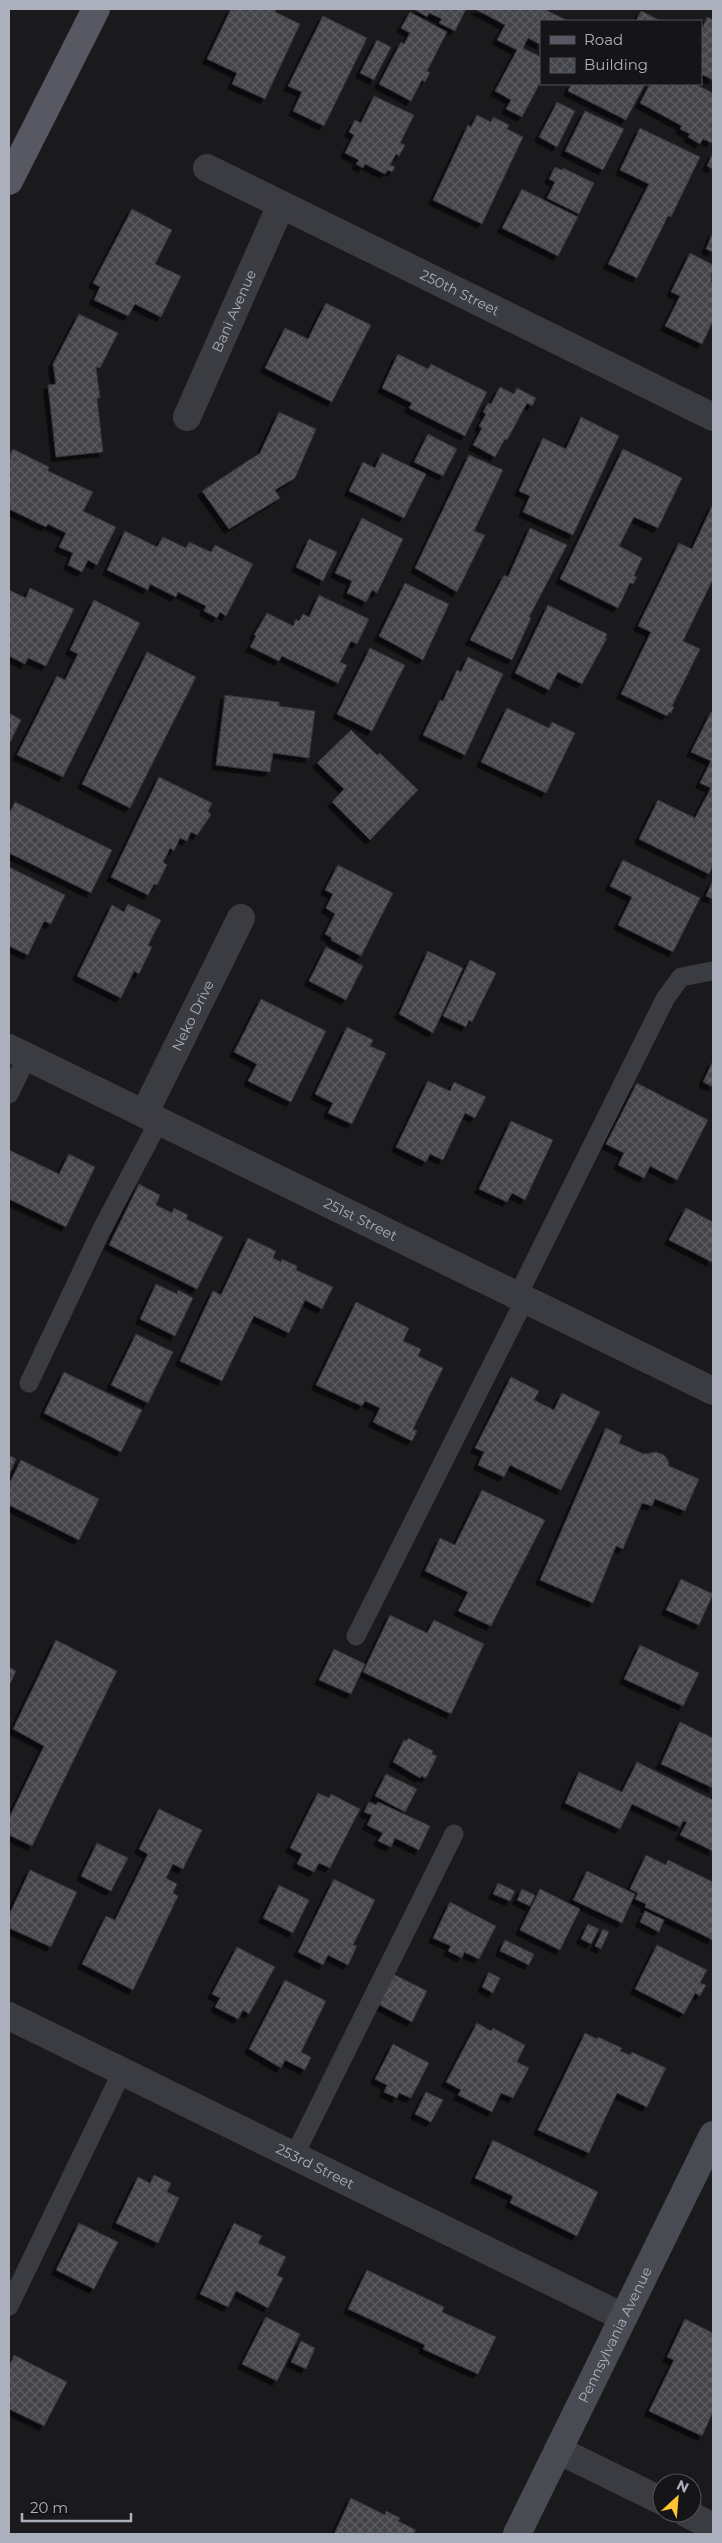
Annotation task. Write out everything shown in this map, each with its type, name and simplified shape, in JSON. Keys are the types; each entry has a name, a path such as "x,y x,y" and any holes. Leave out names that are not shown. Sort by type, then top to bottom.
{"main road":[{"path":"9,181 96,9"}],"street":[{"name":"250th Street","path":"207,168 713,417"},
{"name":"Bani Avenue","path":"187,417 281,205"},
{"name":"Neko Drive","path":"151,1117 241,918"},
{"name":"251st Street","path":"18,1052 713,1391"},
{"name":"253rd Street","path":"9,2016 623,2317"},
{"name":"Pennsylvania Avenue","path":"516,2534 713,2135"},
{"path":"558,2450 652,2496"}],"lane":[{"path":"356,1636 665,999 681,978 712,971"},
{"path":"9,1094 18,1052"},
{"path":"29,1383 102,1229 151,1117"},
{"path":"294,2156 454,1834"},
{"path":"9,2306 122,2072"}],"building":[{"path":"231,9 276,9 275,12 300,24 265,99 232,84 237,73 207,59"},
{"path":"414,9 466,9 455,31 439,23 442,19 429,13 427,17"},
{"path":"475,9 544,9 566,20 540,20 540,44 528,38 523,48 540,56 540,83 522,117 506,109 511,100 495,91 517,50 497,40 505,25"},
{"path":"641,11 659,20 636,20"},
{"path":"410,12 447,32 427,71 430,73 425,82 422,80 411,101 379,84 401,42 404,44 410,33 401,28"},
{"path":"323,16 367,38 324,126 293,111 302,92 288,86"},
{"path":"707,17 713,20 713,80 702,74 703,27"},
{"path":"377,40 391,47 374,80 360,73"},
{"path":"571,85 644,85 626,120 568,91"},
{"path":"649,85 697,85 713,93 712,143 703,139 700,144 688,137 690,134 680,129 682,126 640,103"},
{"path":"374,96 414,115 400,143 405,145 399,156 396,154 390,165 395,167 392,172 388,170 385,174 365,164 363,168 356,164 359,160 345,153 354,135 349,132 355,120 361,123"},
{"path":"557,102 575,111 557,147 539,137"},
{"path":"585,111 624,129 603,170 565,151"},
{"path":"477,115 491,122 493,117 509,125 507,129 523,137 482,224 433,200 468,125 471,127"},
{"path":"640,128 700,157 671,217 668,216 637,278 608,264 649,184 620,170"},
{"path":"713,153 713,169 707,166"},
{"path":"555,167 562,170 563,168 594,183 579,214 547,198 555,182 549,179"},
{"path":"522,189 578,217 558,256 502,228"},
{"path":"132,209 172,230 155,264 181,276 161,317 135,304 128,316 94,300 100,287 93,283"},
{"path":"713,232 713,252 706,249"},
{"path":"690,253 713,265 711,282 713,283 713,321 702,344 665,326 680,296 671,292"},
{"path":"326,303 371,325 332,402 265,368 285,328 308,339"},
{"path":"79,314 118,333 100,368 96,367 100,398 97,398 103,452 56,457 48,385 56,384 53,364"},
{"path":"398,354 428,369 431,364 487,392 465,436 409,408 412,403 382,388"},
{"path":"500,387 514,394 517,388 536,398 532,406 527,403 507,440 505,439 495,457 473,445 482,428 479,426 486,414 483,412 488,403 491,404"},
{"path":"279,412 316,429 295,478 275,490 280,498 229,529 202,491 260,453"},
{"path":"581,417 619,436 573,535 523,512 530,496 519,491 543,438 566,449"},
{"path":"428,434 457,449 443,476 414,462"},
{"path":"13,449 49,467 48,471 93,492 83,511 116,527 97,565 88,560 82,572 68,565 73,553 59,547 66,533 48,524 46,527 9,509 9,462 11,458 9,457"},
{"path":"623,449 682,478 658,528 634,517 619,546 642,558 634,576 637,577 633,584 630,583 618,608 560,579"},
{"path":"382,453 426,474 404,518 349,491 363,462 375,468"},
{"path":"469,455 503,470 474,531 485,535 457,592 415,568"},
{"path":"713,504 713,579 683,641 700,649 672,706 674,707 667,716 621,694 651,632 638,626 679,543 692,549"},
{"path":"362,518 403,539 377,593 372,590 366,602 347,593 352,581 335,573"},
{"path":"530,528 567,545 529,617 531,618 512,660 470,640 504,575 508,577"},
{"path":"125,531 157,547 163,537 186,548 189,542 211,552 215,545 253,564 226,616 220,612 217,618 204,611 206,606 178,592 176,597 150,584 148,590 107,570"},
{"path":"309,539 337,552 323,581 296,567"},
{"path":"405,583 449,604 423,660 379,636"},
{"path":"30,588 74,609 46,666 28,658 25,664 9,656 9,590 26,598"},
{"path":"319,595 369,619 357,644 351,641 340,662 347,665 338,683 282,656 279,661 250,647 256,636 254,635 267,613 293,626 296,619 299,621 303,614 309,617"},
{"path":"94,600 140,623 63,777 17,755 57,676 65,680 78,654 70,650"},
{"path":"548,605 607,634 605,638 607,638 582,684 558,672 549,690 515,673"},
{"path":"370,648 405,665 372,731 337,714"},
{"path":"147,652 196,677 130,808 82,784"},
{"path":"468,657 503,674 465,755 423,735 440,700 443,701 457,670 461,672"},
{"path":"225,695 279,702 279,706 315,711 309,758 273,753 270,772 216,765"},
{"path":"507,708 549,728 552,722 575,733 546,793 481,762"},
{"path":"711,712 713,713 713,865 709,874 639,839 658,800 695,818 711,788 700,783 711,761 691,752"},
{"path":"9,713 21,720 9,744"},
{"path":"351,730 377,755 380,753 418,790 370,840 332,802 344,789 317,763"},
{"path":"159,777 212,803 208,811 211,815 197,835 191,832 187,841 180,838 174,851 170,848 163,862 167,865 157,885 154,884 148,895 111,877"},
{"path":"15,802 112,850 91,893 9,853 9,814"},
{"path":"623,860 700,898 673,952 618,925 632,897 610,886"},
{"path":"338,865 393,893 361,956 331,940 332,938 325,934 335,914 326,908 333,894 325,890"},
{"path":"9,867 65,895 51,924 44,921 28,955 9,946"},
{"path":"713,880 713,899 706,896"},
{"path":"128,904 161,920 148,945 152,947 139,974 134,971 121,998 77,976 112,905 124,912"},
{"path":"326,947 363,966 346,1000 309,981"},
{"path":"428,951 463,968 433,1033 399,1014"},
{"path":"470,960 496,973 472,1022 469,1020 466,1027 443,1016"},
{"path":"261,999 326,1031 291,1102 248,1081 257,1064 234,1052"},
{"path":"347,1027 373,1040 370,1046 386,1053 352,1124 328,1113 333,1103 315,1094"},
{"path":"713,1061 713,1087 703,1082"},
{"path":"428,1081 450,1091 454,1082 486,1097 475,1118 465,1113 443,1160 430,1154 426,1162 396,1147"},
{"path":"637,1083 708,1120 677,1180 650,1166 644,1178 618,1165 624,1153 606,1144"},
{"path":"511,1121 553,1140 525,1200 512,1193 507,1202 479,1189"},
{"path":"9,1150 59,1174 69,1154 95,1167 66,1227 9,1199"},
{"path":"139,1184 160,1195 156,1205 172,1213 174,1208 188,1215 186,1219 223,1237 197,1289 109,1245"},
{"path":"686,1208 713,1222 712,1262 669,1240"},
{"path":"248,1238 276,1251 273,1258 281,1262 282,1259 297,1266 296,1270 333,1287 322,1309 305,1300 289,1333 254,1316 222,1381 180,1361 213,1291 221,1295"},
{"path":"156,1284 177,1294 178,1290 193,1298 175,1336 140,1319"},
{"path":"356,1302 409,1328 403,1341 421,1349 418,1356 443,1368 413,1429 417,1431 412,1441 373,1422 380,1408 365,1401 362,1406 316,1385"},
{"path":"136,1334 173,1352 148,1403 111,1385"},
{"path":"64,1372 142,1410 121,1452 44,1413"},
{"path":"511,1377 539,1391 534,1400 554,1410 562,1393 600,1412 561,1490 510,1465 504,1477 478,1465 484,1452 475,1448"},
{"path":"606,1428 622,1436 619,1443 644,1454 656,1452 664,1455 668,1460 669,1466 699,1479 685,1511 655,1499 652,1506 642,1503 623,1549 616,1546 593,1603 540,1580"},
{"path":"9,1455 16,1459 9,1475"},
{"path":"21,1460 99,1499 79,1540 9,1505 9,1484"},
{"path":"482,1490 545,1520 491,1626 458,1611 468,1592 425,1571 440,1538 455,1545"},
{"path":"681,1579 713,1594 699,1625 666,1610"},
{"path":"390,1615 427,1633 434,1620 484,1644 451,1714 363,1672"},
{"path":"56,1640 117,1671 32,1846 9,1835 9,1818 44,1746 13,1729"},
{"path":"640,1645 699,1673 683,1706 624,1679"},
{"path":"334,1649 365,1664 351,1694 319,1680"},
{"path":"9,1667 16,1671 9,1686"},
{"path":"680,1722 713,1738 713,1788 661,1764"},
{"path":"408,1738 433,1751 432,1754 437,1756 426,1778 421,1776 420,1778 393,1762 404,1740 407,1741"},
{"path":"637,1762 713,1800 713,1851 680,1835 687,1822 683,1821 680,1827 632,1804 620,1829 565,1803 579,1772 622,1792"},
{"path":"386,1774 417,1789 405,1812 375,1796"},
{"path":"318,1793 329,1798 331,1794 360,1809 330,1868 319,1863 314,1872 297,1864 302,1854 290,1848"},
{"path":"369,1802 376,1805 378,1802 430,1826 419,1850 395,1838 391,1847 378,1841 383,1833 367,1825 372,1815 364,1812"},
{"path":"159,1809 202,1830 183,1869 173,1864 166,1878 177,1884 173,1893 178,1896 133,1990 82,1964 106,1916 115,1920 148,1854 139,1849"},
{"path":"97,1843 128,1858 111,1891 81,1876"},
{"path":"646,1855 666,1865 668,1860 713,1882 713,1940 645,1907 646,1904 635,1899 638,1893 630,1889"},
{"path":"30,1870 77,1892 51,1947 9,1928 9,1915"},
{"path":"587,1871 635,1894 622,1923 573,1900"},
{"path":"334,1879 375,1900 353,1945 357,1946 348,1965 328,1955 323,1965 298,1952"},
{"path":"498,1883 515,1891 510,1901 493,1894"},
{"path":"279,1885 309,1900 293,1933 263,1918"},
{"path":"522,1889 535,1895 530,1906 517,1900"},
{"path":"540,1889 580,1909 560,1950 520,1930"},
{"path":"450,1902 496,1926 479,1959 464,1952 462,1958 448,1951 451,1946 433,1938"},
{"path":"645,1911 664,1920 659,1932 640,1922"},
{"path":"588,1924 599,1929 591,1944 581,1939"},
{"path":"603,1929 609,1932 601,1949 595,1946"},
{"path":"505,1940 534,1954 529,1965 500,1951"},
{"path":"657,1945 707,1970 700,1983 706,1985 700,1996 695,1993 684,2014 635,1989"},
{"path":"237,1947 275,1967 249,2014 243,2010 238,2019 215,2007 220,1998 212,1994"},
{"path":"489,1972 500,1978 493,1993 482,1987"},
{"path":"393,1974 427,1991 412,2022 378,2004"},
{"path":"285,1980 326,2001 301,2052 311,2057 305,2070 285,2060 281,2068 249,2049"},
{"path":"477,2023 491,2031 493,2028 525,2045 517,2062 529,2068 513,2098 501,2093 492,2112 458,2095 461,2090 446,2082"},
{"path":"585,2033 622,2048 620,2051 630,2055 632,2052 666,2068 647,2107 617,2093 589,2153 538,2130"},
{"path":"393,2044 429,2063 411,2098 399,2093 397,2098 384,2092 387,2085 375,2079"},
{"path":"426,2092 443,2100 431,2122 415,2114"},
{"path":"493,2140 598,2192 577,2236 510,2203 513,2196 475,2178"},
{"path":"154,2175 171,2183 167,2192 179,2198 158,2243 116,2223 138,2177 150,2183"},
{"path":"79,2223 118,2242 94,2289 56,2270"},
{"path":"234,2223 262,2236 258,2243 286,2257 277,2275 283,2278 268,2308 236,2291 228,2307 200,2294"},
{"path":"367,2270 444,2307 442,2312 496,2337 478,2374 423,2349 425,2345 348,2309"},
{"path":"266,2317 300,2334 277,2381 242,2364"},
{"path":"685,2319 713,2333 713,2412 702,2436 649,2411 674,2360 667,2357"},
{"path":"301,2341 315,2348 306,2369 291,2362"},
{"path":"14,2355 67,2382 44,2426 9,2409 9,2367"},
{"path":"351,2498 385,2515 386,2511 400,2518 398,2521 416,2530 413,2534 334,2534"}]}
